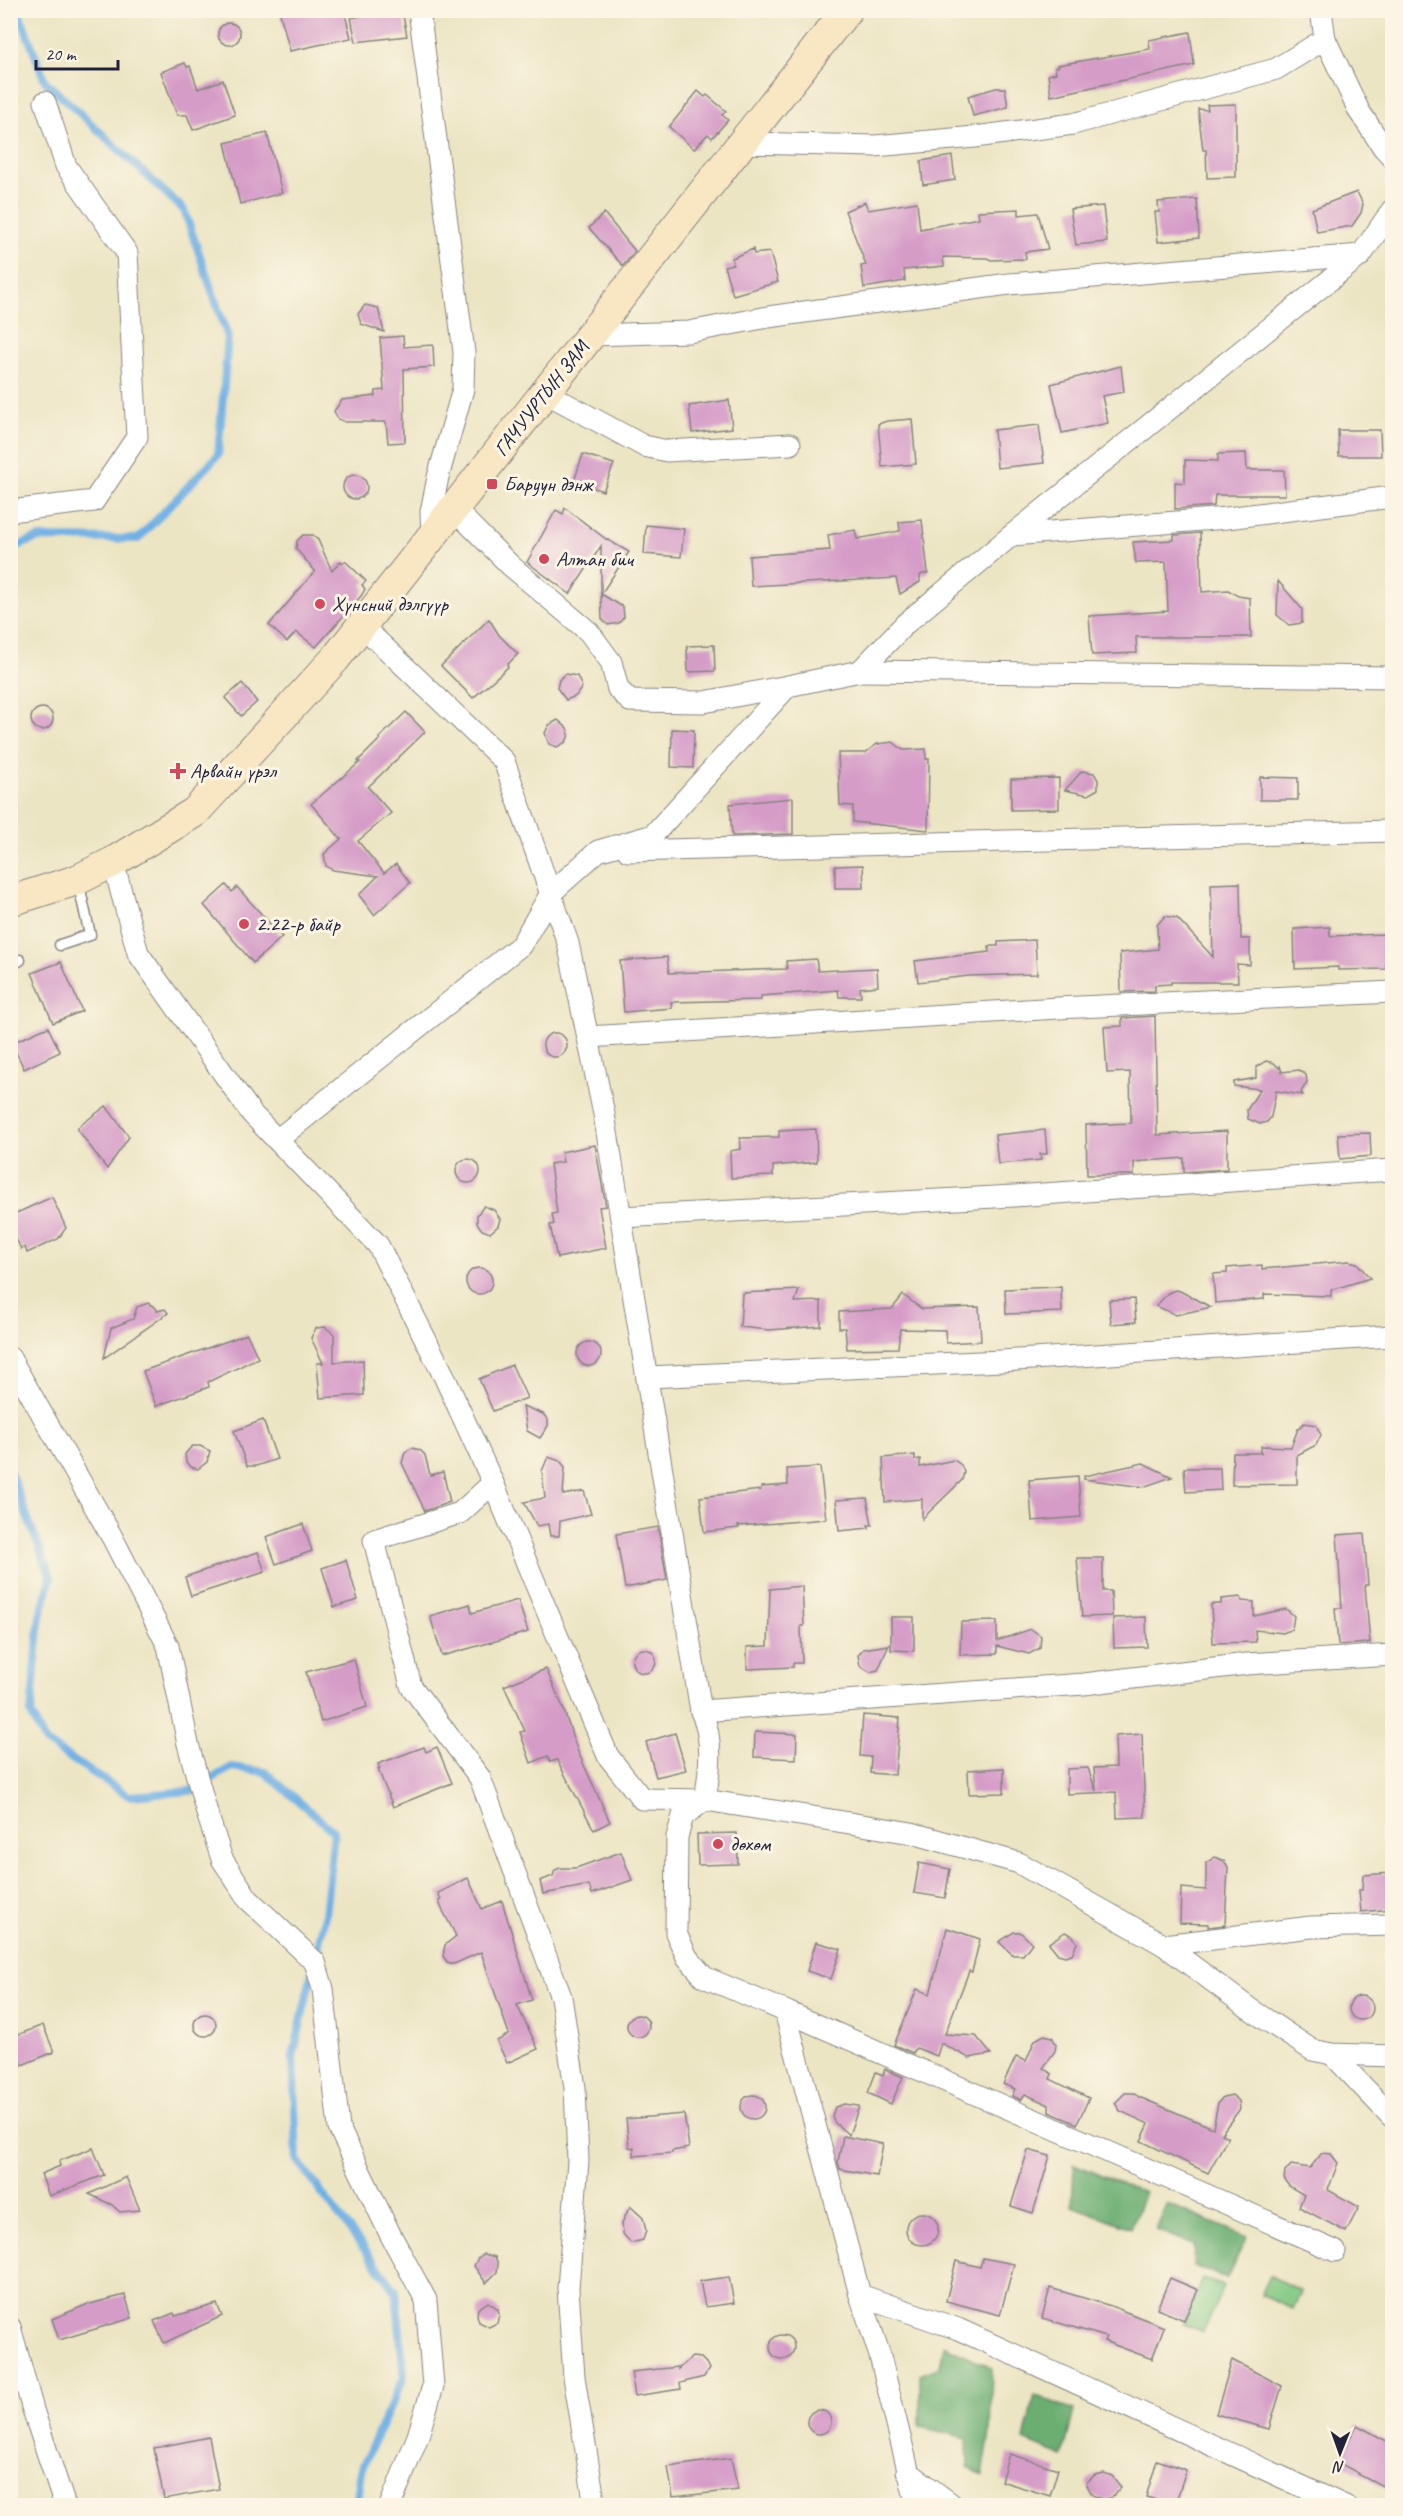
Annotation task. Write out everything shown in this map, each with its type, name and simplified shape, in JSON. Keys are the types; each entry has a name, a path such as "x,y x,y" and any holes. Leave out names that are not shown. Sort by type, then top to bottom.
{"main road":[{"name":"ГАЧУУРТЫН ЗАМ","path":"10,901 77,880 113,862 195,812 335,660 847,10"}],"street":[{"path":"419,10 464,352 463,388 438,477 431,512 432,537"},
{"path":"1321,10 1324,39 1359,111 1392,157"},
{"path":"743,143 875,146 975,137 1072,124 1276,69 1324,39"},
{"path":"10,511 94,501 137,437 127,253 66,166 45,102"},
{"path":"860,671 905,624 1012,535 1361,255 1392,210"},
{"path":"592,335 688,332 768,317 1009,284 1361,255"},
{"path":"546,393 644,446 667,451 790,444"},
{"path":"1012,535 1227,518 1392,497"},
{"path":"454,509 511,566 589,632 611,662 618,689 630,700 704,702 860,671 1392,677"},
{"path":"362,626 504,761 568,943 604,1114 701,1711 707,1724 711,1762 705,1800 683,1816 677,1837 676,1933 687,1957 704,1977 1335,2251"},
{"path":"277,1140 521,945 551,893 598,851 653,835 788,687"},
{"path":"598,851 1392,831"},
{"path":"113,862 138,953 252,1114 378,1245 444,1376 493,1483 608,1756 642,1799 705,1800 912,1833 1019,1863 1164,1946 1250,2009 1312,2050 1332,2054 1392,2056"},
{"path":"588,1037 1058,1008 1392,993"},
{"path":"621,1217 1014,1196 1392,1170"},
{"path":"647,1377 1002,1361 1392,1336"},
{"path":"10,1358 112,1537 168,1646 188,1744 222,1859 248,1899 315,1962 323,1989 339,2128 390,2234 426,2300 433,2386 418,2436 390,2505"},
{"path":"493,1483 460,1513 374,1540 411,1686 480,1778 561,1997 575,2088 578,2161 568,2288 574,2377 595,2505"},
{"path":"701,1711 1084,1684 1247,1664 1392,1655"},
{"path":"1164,1946 1311,1927 1392,1925"},
{"path":"785,2011 860,2295 880,2356 917,2505"},
{"path":"1332,2054 1392,2117"},
{"path":"860,2295 958,2329 1345,2505"},
{"path":"10,2327 33,2410 64,2505"},
{"path":"907,2470 954,2505"}],"lane":[{"path":"60,945 90,935 77,880"}],"green space":[{"path":"1074,2164 1145,2193 1131,2228 1072,2206"},
{"path":"1167,2204 1247,2237 1227,2278 1193,2266 1194,2245 1156,2230"},
{"path":"1270,2276 1301,2291 1293,2309 1261,2295"},
{"path":"1203,2279 1224,2286 1203,2332 1183,2324"},
{"path":"944,2345 992,2368 990,2433 983,2475 968,2468 967,2438 920,2427 920,2374 940,2366"},
{"path":"1034,2395 1074,2410 1063,2456 1024,2440"}],"building":[{"path":"279,10 344,10 351,38 290,51"},
{"path":"390,10 402,10 407,36 356,42 351,18"},
{"path":"229,23 237,26 240,34 237,42 229,45 221,42 218,34 221,26"},
{"path":"1190,32 1194,65 1051,96 1048,75 1056,73 1055,67 1058,65 1150,49 1149,40"},
{"path":"185,63 187,67 190,66 198,89 223,80 235,115 193,130 187,115 177,115 161,72"},
{"path":"996,88 1005,88 1008,107 973,116 968,96"},
{"path":"698,91 705,97 707,95 726,111 722,115 728,120 712,138 708,134 694,149 669,127"},
{"path":"1236,104 1236,177 1207,178 1206,150 1203,150 1198,109 1208,110 1207,105"},
{"path":"267,133 282,193 240,204 225,143"},
{"path":"952,156 955,180 923,185 921,161"},
{"path":"1357,192 1363,204 1361,213 1352,226 1317,232 1312,209"},
{"path":"1197,199 1199,238 1158,242 1155,212 1159,212 1158,202"},
{"path":"865,202 868,210 917,202 920,229 979,218 978,211 1019,209 1019,215 1038,213 1048,249 1025,252 1026,259 991,260 943,257 944,266 904,270 905,281 864,288 861,266 866,265 845,211"},
{"path":"1103,206 1107,242 1076,245 1070,209"},
{"path":"604,213 635,251 623,266 589,228"},
{"path":"753,249 754,254 770,252 778,282 733,295 724,266 733,264 732,258"},
{"path":"365,305 378,308 384,332 361,324 358,314"},
{"path":"403,336 404,347 433,345 434,367 404,369 405,442 388,443 386,422 345,422 338,419 334,411 342,400 375,396 376,391 384,390 380,338"},
{"path":"1121,366 1124,392 1102,396 1108,423 1062,433 1051,384"},
{"path":"729,400 732,428 692,433 689,406"},
{"path":"912,419 916,464 882,467 878,424"},
{"path":"1039,425 1044,463 997,468 994,430"},
{"path":"1338,430 1380,430 1381,456 1339,456"},
{"path":"1246,453 1247,470 1284,470 1285,495 1215,495 1214,506 1175,509 1175,482 1185,483 1185,460 1218,461 1218,454"},
{"path":"583,454 614,464 603,491 574,481"},
{"path":"355,475 360,476 366,482 366,492 360,498 355,499 350,498 344,492 343,487 344,482 350,476"},
{"path":"565,508 606,539 629,552 601,594 601,546 570,594 527,562 556,510 563,514"},
{"path":"922,520 928,573 920,575 920,582 900,594 896,578 751,586 749,556 830,550 828,535 855,530 857,539 900,531 899,522"},
{"path":"646,525 684,529 681,557 644,554"},
{"path":"1200,533 1202,592 1228,590 1238,596 1250,598 1251,637 1136,637 1137,653 1092,655 1089,616 1168,611 1166,562 1136,563 1133,542 1174,540 1174,535"},
{"name":"Хүнсний дэлгүүр","path":"303,535 313,535 318,540 332,571 341,561 343,563 345,561 366,581 362,585 365,589 361,596 316,647 296,632 287,642 269,625 315,571 296,549 297,541"},
{"path":"1278,581 1302,609 1302,623 1289,625 1277,615"},
{"path":"601,594 623,607 624,617 619,623 608,625 602,619"},
{"path":"489,619 499,635 518,654 507,665 508,667 473,698 441,666"},
{"path":"714,645 715,671 688,672 687,646"},
{"path":"565,674 577,676 582,687 576,696 566,700 557,688 559,680"},
{"path":"242,683 257,702 241,716 225,698"},
{"path":"42,708 50,711 53,719 50,727 42,730 34,727 31,719 34,711"},
{"path":"406,712 425,732 368,787 391,813 358,841 384,873 396,864 410,883 374,915 359,895 378,876 333,870 326,866 324,854 341,839 311,804 360,762 358,761 379,738"},
{"path":"558,720 567,728 569,735 566,742 557,747 549,744 545,733 549,725"},
{"path":"672,729 694,730 693,768 671,767"},
{"path":"893,742 903,750 926,749 926,759 929,759 928,830 853,822 853,806 840,805 838,753 865,753 877,744"},
{"path":"1082,771 1094,773 1098,780 1098,789 1088,795 1065,790"},
{"path":"1260,777 1298,778 1298,800 1260,800"},
{"path":"1059,778 1059,809 1011,810 1011,779"},
{"path":"793,798 793,834 732,836 730,804"},
{"path":"863,865 864,888 835,888 835,866"},
{"path":"1240,883 1241,939 1250,939 1250,965 1237,964 1238,982 1171,982 1171,984 1155,985 1155,991 1121,992 1120,953 1158,949 1157,925 1165,916 1177,918 1213,957 1211,884"},
{"name":"2.22-р байр","path":"226,885 232,892 237,887 282,937 253,963 204,905"},
{"path":"1330,927 1330,936 1385,934 1386,969 1338,970 1338,967 1295,969 1294,929"},
{"path":"1035,940 1037,974 969,976 918,982 915,961 989,952 989,946 998,946 998,942"},
{"path":"667,957 669,973 787,969 786,961 816,959 818,971 877,968 878,986 860,988 861,997 839,997 838,990 761,996 761,1000 671,1002 672,1008 624,1012 620,961"},
{"path":"61,962 82,1011 53,1023 32,973"},
{"path":"1155,1016 1157,1135 1227,1131 1227,1169 1184,1172 1184,1158 1134,1162 1134,1175 1087,1175 1086,1125 1131,1123 1130,1072 1107,1073 1104,1027 1122,1026 1122,1018"},
{"path":"48,1027 60,1052 24,1069 12,1043"},
{"path":"555,1033 560,1034 566,1040 566,1050 560,1056 555,1057 550,1056 544,1050 543,1045 544,1040 550,1034"},
{"path":"1266,1061 1274,1063 1279,1068 1280,1066 1282,1072 1299,1070 1306,1075 1307,1082 1301,1092 1303,1095 1276,1091 1271,1117 1267,1122 1260,1124 1248,1119 1247,1110 1260,1089 1234,1086 1234,1082 1256,1078 1256,1067"},
{"path":"106,1106 129,1137 107,1169 78,1130 78,1127"},
{"path":"816,1129 817,1162 773,1166 773,1176 731,1178 730,1151 741,1149 740,1138 779,1137 779,1131"},
{"path":"1045,1130 1047,1154 1040,1154 1041,1160 998,1164 995,1135"},
{"path":"1370,1133 1371,1156 1340,1159 1338,1134"},
{"path":"595,1145 606,1206 599,1207 606,1248 557,1258 550,1225 554,1224 552,1214 557,1213 550,1164 563,1162 561,1152"},
{"path":"468,1159 473,1160 479,1166 479,1176 473,1182 468,1183 463,1182 457,1176 456,1171 457,1166 463,1160"},
{"path":"52,1197 66,1228 58,1239 27,1253 25,1247 21,1249 10,1226 10,1216"},
{"path":"484,1206 494,1210 500,1219 498,1226 490,1233 482,1230 477,1223 477,1215"},
{"path":"1349,1261 1357,1263 1370,1278 1331,1290 1331,1296 1264,1294 1264,1299 1215,1303 1213,1274 1227,1273 1227,1268 1262,1265 1262,1269"},
{"path":"479,1268 488,1272 492,1281 488,1290 479,1294 470,1290 466,1281 470,1272"},
{"path":"1061,1287 1062,1312 1006,1314 1005,1289"},
{"path":"799,1290 795,1302 821,1301 821,1326 769,1330 740,1327 742,1293"},
{"path":"1175,1290 1211,1307 1176,1315 1156,1306 1168,1293"},
{"path":"903,1295 922,1309 979,1307 981,1341 946,1343 945,1330 900,1329 898,1348 847,1349 845,1328 839,1328 839,1312 892,1309"},
{"path":"1134,1299 1136,1322 1111,1324 1109,1300"},
{"path":"148,1303 157,1311 165,1309 168,1313 104,1358 111,1328 133,1319 137,1307"},
{"path":"325,1327 334,1334 334,1362 363,1360 364,1395 320,1398 317,1363 323,1363 311,1338 316,1328"},
{"path":"247,1334 258,1358 208,1382 209,1387 156,1406 143,1371"},
{"path":"589,1342 594,1343 600,1349 600,1359 594,1365 589,1366 584,1365 578,1359 577,1354 578,1349 584,1343"},
{"path":"512,1365 527,1398 493,1411 479,1379"},
{"path":"523,1406 543,1414 548,1420 548,1426 540,1438 527,1431"},
{"path":"263,1420 277,1459 256,1466 247,1466 234,1431"},
{"path":"1304,1423 1316,1425 1321,1435 1316,1445 1297,1455 1297,1484 1232,1485 1233,1453 1261,1453 1261,1446 1291,1447 1298,1429"},
{"path":"192,1446 200,1446 210,1451 207,1462 198,1469 186,1462 185,1454"},
{"path":"412,1448 420,1450 425,1455 430,1475 443,1472 450,1502 425,1511 402,1463 405,1452"},
{"path":"915,1455 915,1460 920,1459 920,1467 954,1460 961,1465 964,1472 962,1480 922,1519 922,1499 885,1502 883,1458"},
{"path":"548,1457 560,1461 565,1467 563,1495 584,1491 591,1514 560,1521 559,1536 550,1536 548,1524 537,1526 524,1502 545,1498 542,1471"},
{"path":"1143,1463 1172,1477 1143,1487 1084,1479 1084,1476"},
{"path":"820,1467 826,1519 738,1526 739,1528 704,1532 700,1497 788,1485 787,1469"},
{"path":"1184,1468 1220,1468 1221,1490 1186,1492"},
{"path":"1078,1476 1081,1517 1032,1521 1029,1480"},
{"path":"867,1498 872,1525 868,1525 869,1528 839,1531 836,1500"},
{"path":"303,1524 312,1551 276,1564 266,1537"},
{"path":"658,1527 667,1580 625,1588 616,1534"},
{"path":"1364,1533 1368,1585 1365,1585 1370,1643 1338,1645 1335,1608 1342,1608 1337,1535"},
{"path":"258,1552 265,1572 191,1596 185,1577"},
{"path":"1077,1558 1103,1558 1103,1591 1111,1591 1112,1616 1082,1617"},
{"path":"346,1560 358,1600 334,1607 322,1568"},
{"path":"802,1586 804,1626 801,1626 802,1663 793,1663 793,1667 747,1669 747,1647 768,1646 770,1589"},
{"path":"1241,1597 1242,1601 1254,1602 1254,1616 1286,1609 1294,1616 1292,1629 1283,1633 1255,1630 1256,1642 1213,1643 1211,1604 1221,1604 1221,1599"},
{"path":"518,1600 528,1632 442,1656 430,1616 470,1604 472,1613"},
{"path":"891,1617 914,1617 914,1651 891,1650"},
{"path":"1146,1617 1147,1647 1114,1648 1113,1618"},
{"path":"997,1621 997,1641 1031,1629 1041,1636 1040,1648 1029,1654 997,1646 997,1654 960,1655 961,1622"},
{"path":"889,1645 878,1670 870,1672 860,1666 858,1655 863,1649"},
{"path":"644,1649 652,1653 656,1661 652,1669 644,1673 636,1669 632,1661 636,1653"},
{"path":"354,1659 367,1707 321,1722 306,1672"},
{"path":"546,1669 562,1705 578,1752 610,1822 594,1830 557,1760 550,1762 548,1756 531,1763 520,1732 525,1731 504,1686"},
{"path":"863,1715 900,1718 895,1775 870,1773 871,1757 860,1756"},
{"path":"755,1732 797,1734 796,1759 754,1757"},
{"path":"675,1733 686,1770 656,1777 646,1742"},
{"path":"1142,1734 1145,1817 1117,1818 1116,1792 1067,1794 1067,1769 1088,1768 1096,1791 1094,1768 1116,1767 1115,1736"},
{"path":"424,1747 426,1752 437,1747 452,1783 393,1807 378,1764"},
{"path":"1004,1768 1004,1793 969,1794 968,1770"},
{"path":"737,1833 738,1864 698,1865 697,1834"},
{"path":"621,1852 632,1880 592,1894 589,1885 543,1894 540,1881 553,1876 555,1870 576,1868"},
{"path":"1215,1857 1224,1861 1228,1867 1225,1925 1208,1927 1208,1924 1180,1923 1181,1888 1206,1890 1206,1863"},
{"path":"919,1863 950,1869 945,1898 914,1893"},
{"path":"1392,1873 1392,1909 1361,1912 1359,1890 1362,1890 1363,1875"},
{"path":"468,1878 482,1909 502,1901 532,2000 517,2005 538,2049 507,2063 497,2041 509,2034 481,1952 454,1964 447,1962 443,1956 445,1945 456,1936 441,1907 438,1893"},
{"path":"947,1928 980,1939 972,1972 969,1971 945,2034 976,2036 991,2054 969,2058 941,2043 937,2056 916,2048 913,2053 894,2045 917,1989 930,1994"},
{"path":"1014,1932 1020,1932 1032,1943 1023,1955 1013,1955 999,1942"},
{"path":"1065,1932 1073,1936 1077,1943 1072,1954 1065,1956 1058,1954 1049,1943"},
{"path":"816,1942 841,1949 831,1979 807,1971"},
{"path":"1361,1996 1369,2000 1373,2008 1369,2016 1361,2020 1353,2016 1349,2008 1353,2000"},
{"path":"205,2014 213,2017 216,2025 213,2033 205,2036 197,2033 194,2025 197,2017"},
{"path":"634,2015 642,2015 649,2022 649,2030 642,2037 634,2037 627,2030 627,2022"},
{"path":"43,2025 54,2052 22,2065 12,2037"},
{"path":"1044,2035 1052,2037 1056,2044 1055,2051 1043,2068 1052,2074 1050,2079 1089,2098 1077,2124 1049,2112 1049,2105 1025,2094 1021,2100 1012,2096 1015,2089 1003,2084 1016,2057 1026,2061 1035,2040"},
{"path":"885,2069 903,2077 891,2104 868,2093 876,2072 883,2075"},
{"path":"1125,2093 1133,2093 1213,2128 1218,2103 1223,2097 1232,2095 1239,2101 1240,2109 1221,2134 1228,2137 1208,2173 1141,2141 1149,2124 1120,2111 1115,2103"},
{"path":"753,2095 761,2099 765,2107 761,2115 753,2119 745,2115 741,2107 745,2099"},
{"path":"844,2104 859,2106 849,2135 835,2123 832,2116 835,2107"},
{"path":"684,2114 689,2148 672,2151 672,2153 634,2156 634,2148 629,2147 626,2119"},
{"path":"843,2136 883,2144 877,2176 840,2169 838,2162"},
{"path":"93,2148 104,2175 49,2196 41,2174 60,2166 59,2161"},
{"path":"1028,2150 1050,2156 1033,2213 1011,2206"},
{"path":"1322,2153 1331,2154 1338,2163 1328,2190 1359,2207 1346,2232 1299,2207 1304,2195 1289,2186 1284,2179 1285,2172 1291,2165 1310,2168"},
{"path":"126,2177 140,2210 120,2212 112,2205 89,2194"},
{"path":"630,2206 643,2218 646,2231 643,2240 631,2243 623,2234 622,2223"},
{"path":"922,2213 933,2218 938,2229 933,2240 922,2245 911,2240 906,2229 911,2218"},
{"path":"484,2254 495,2257 498,2264 497,2272 486,2283 474,2266 478,2258"},
{"path":"983,2258 1014,2264 1000,2315 946,2301 956,2261 980,2267"},
{"path":"729,2277 734,2303 705,2307 700,2281"},
{"path":"1170,2278 1198,2290 1184,2320 1157,2309"},
{"path":"1050,2288 1111,2306 1164,2327 1152,2359 1104,2341 1106,2337 1042,2318"},
{"path":"125,2295 132,2318 59,2340 52,2319 86,2305"},
{"path":"488,2302 498,2309 499,2314 497,2323 489,2327 479,2322 477,2315 478,2309"},
{"path":"217,2304 222,2316 164,2343 154,2321 174,2313 175,2316"},
{"path":"782,2335 790,2339 794,2347 790,2355 782,2359 774,2355 770,2347 774,2339"},
{"path":"692,2357 701,2358 706,2363 709,2369 704,2377 680,2383 681,2389 635,2396 631,2372 678,2367 678,2369"},
{"path":"1232,2360 1282,2386 1269,2429 1216,2414"},
{"path":"819,2410 827,2414 831,2422 827,2430 819,2434 811,2430 807,2422 811,2414"},
{"path":"1357,2425 1392,2444 1392,2491 1337,2462"},
{"path":"209,2437 219,2489 164,2499 154,2448"},
{"path":"1009,2454 1058,2469 1050,2496 1001,2481"},
{"path":"731,2458 738,2490 673,2497 668,2467"},
{"path":"1157,2460 1186,2470 1175,2505 1146,2497"},
{"path":"1104,2473 1112,2476 1121,2487 1112,2497 1104,2500 1092,2495 1086,2483 1095,2475"}],"waterway":[{"path":"10,549 38,538 138,539 218,455 228,337 184,210 45,81 18,10"},
{"path":"10,1472 51,1578 40,1616 31,1714 45,1742 129,1796 190,1791 232,1767 265,1772 334,1832 325,1915 315,1960"},
{"path":"312,1973 293,2057 297,2160 396,2291 404,2377 361,2470 356,2506"}],"place":[{"name":"Баруун дэнж","path":"492,484"},
{"name":"Алтан бич","path":"544,559"},
{"name":"Хүнсний дэлгүүр","path":"320,604"},
{"name":"Арвайн үрэл","path":"178,771"},
{"name":"2.22-р байр","path":"244,924"},
{"name":"дөхөм","path":"718,1844"}]}
